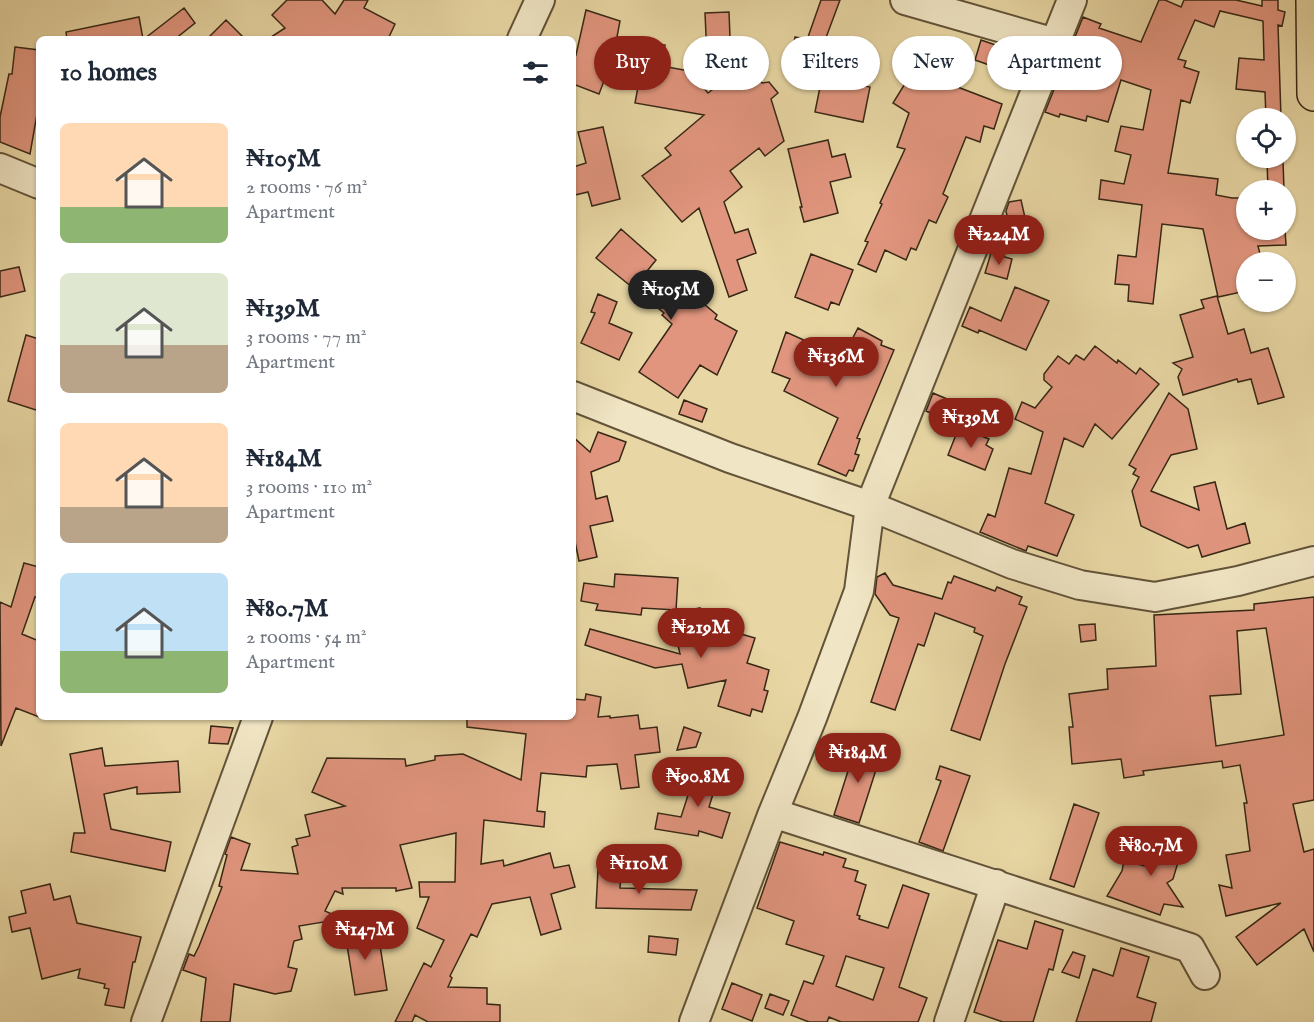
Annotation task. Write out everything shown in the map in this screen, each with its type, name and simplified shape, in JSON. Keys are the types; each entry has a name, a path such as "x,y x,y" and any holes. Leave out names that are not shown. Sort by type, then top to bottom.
{"main road":[{"path":"1313,0 1314,94"}],"street":[{"path":"523,36 540,0"},
{"path":"905,0 1031,36"},
{"path":"1058,36 1072,0"},
{"path":"694,1022 859,591 870,506 1036,90"},
{"path":"0,168 36,183"},
{"path":"576,397 730,458 870,506 1023,568 1080,585 1155,597 1314,561"},
{"path":"146,1022 257,720"},
{"path":"773,813 1190,948 1205,975"},
{"path":"949,1022 996,884"}],"building":[{"path":"287,0 322,0 335,14 344,0 368,0 364,8 395,24 389,36 273,36 285,28 272,15"},
{"path":"821,0 840,0 827,36 808,36"},
{"path":"1159,0 1165,0 1181,7 1184,0 1236,0 1262,6 1262,0 1278,0 1278,10 1285,12 1282,26 1278,25 1281,108 1266,108 1265,92 1236,89 1239,58 1264,60 1263,21 1220,11 1214,27 1195,20 1178,59 1186,61 1184,67 1199,72 1190,103 1181,100 1168,173 1218,179 1216,195 1236,198 1236,240 1286,240 1286,245 1258,246 1260,252 1236,252 1236,293 1218,297 1203,229 1162,224 1153,304 1128,301 1129,285 1115,284 1118,255 1136,257 1142,205 1099,199 1101,180 1124,184 1131,155 1115,151 1121,126 1143,130 1151,90 1122,80 1122,36 1075,36 1083,17 1101,24 1099,28 1141,42"},
{"path":"184,8 195,23 179,36 148,36"},
{"path":"586,10 620,21 617,36 594,36 594,90 601,90 599,94 576,85 576,55"},
{"path":"729,12 730,36 706,36 705,13"},
{"path":"139,17 142,36 67,36 66,32"},
{"path":"226,20 242,36 210,36"},
{"path":"981,40 987,42 987,64 975,60"},
{"path":"15,47 36,50 36,120 30,154 0,142 0,117 9,74 12,74"},
{"path":"671,68 683,70 683,90 705,90 708,93 712,90 769,90 769,82 778,93 771,99 784,141 765,156 759,148 730,171 742,187 724,202 735,233 748,229 756,253 737,260 747,290 729,297 699,208 682,222 642,176 671,155 665,148 704,115 635,103 637,90 671,90"},
{"path":"819,90 869,90 863,122 815,112"},
{"path":"901,90 965,90 1002,104 994,129 984,126 980,142 966,137 943,194 948,197 936,223 929,220 916,250 911,248 906,260 885,250 876,272 858,264 868,242 865,241 882,204 880,203 905,149 897,147 909,113 893,103"},
{"path":"1054,90 1118,90 1108,122 1087,116 1086,121 1060,114 1059,117 1045,112"},
{"path":"603,127 620,199 592,206 588,192 576,195 576,166 586,163 578,132"},
{"path":"828,140 832,157 845,154 851,177 830,182 838,213 804,222 788,149"},
{"path":"1267,168 1283,168 1284,180 1268,180"},
{"path":"1021,200 1026,222 1009,226 1006,211 1009,202"},
{"path":"621,229 656,260 643,276 675,300 685,288 717,315 715,319 737,331 717,375 700,365 678,398 639,372 672,324 662,315 664,313 596,258"},
{"path":"991,253 1012,259 1007,279 985,273"},
{"path":"811,254 853,270 839,305 831,302 828,310 795,297"},
{"path":"19,267 25,291 0,297 0,271"},
{"path":"1015,287 1049,301 1026,350 979,330 978,333 962,326 970,307 1001,321"},
{"path":"598,294 617,302 609,323 632,333 619,360 581,343 595,313 591,312"},
{"path":"1217,296 1228,334 1244,329 1251,353 1268,348 1284,397 1258,404 1251,379 1238,382 1237,379 1183,395 1178,377 1182,369 1173,363 1193,357 1180,315 1204,308 1201,300"},
{"path":"858,328 882,341 881,345 894,350 857,438 860,439 855,454 859,455 853,471 849,470 846,476 818,464 838,418 784,391 790,379 772,372 786,332 837,355 843,342 849,345"},
{"path":"26,335 36,338 36,410 8,401"},
{"path":"1095,346 1136,374 1140,368 1159,384 1112,439 1095,424 1083,447 1064,438 1045,503 1074,515 1057,556 1028,546 1026,551 980,532 988,514 995,517 1009,468 1031,474 1043,432 1015,419 1022,402 1035,408 1052,387 1044,380 1044,374 1058,356 1069,364 1076,355 1084,360"},
{"path":"933,393 947,399 940,417 926,411"},
{"path":"1169,393 1188,409 1197,449 1171,455 1151,491 1199,510 1194,487 1215,482 1227,529 1245,523 1250,543 1202,557 1198,545 1188,548 1141,526 1132,491 1139,477 1133,474 1136,469 1129,465"},
{"path":"684,400 707,409 702,422 679,414"},
{"path":"959,427 989,439 986,445 993,449 985,470 948,455"},
{"path":"598,432 626,442 619,461 591,472 596,499 607,496 613,521 590,526 597,557 579,561 576,546 576,440 590,452"},
{"path":"24,563 36,566 36,597 22,634 36,640 36,716 16,708 1,746 0,602 11,607"},
{"path":"885,573 893,585 942,599 948,582 951,583 954,576 995,591 997,587 1022,597 1019,604 1027,607 980,740 951,730 983,636 974,632 975,628 935,613 924,646 918,644 895,710 871,702 899,618 890,615 875,594 877,577"},
{"path":"615,574 678,578 676,610 642,608 641,615 596,610 598,604 581,601 584,583 614,587"},
{"path":"1314,597 1314,800 1293,804 1304,852 1314,849 1314,952 1304,929 1257,965 1236,937 1281,903 1226,916 1219,885 1232,888 1226,855 1250,851 1244,803 1247,803 1240,765 1223,768 1222,761 1143,771 1144,775 1124,778 1121,759 1072,764 1069,727 1073,727 1069,694 1108,689 1107,669 1156,666 1154,615 1254,610 1254,604","holes":["1266,628 1284,735 1216,746 1210,696 1241,694 1237,631"]},
{"path":"700,608 703,624 718,621 720,628 755,638 747,663 769,670 764,690 768,691 762,712 752,709 750,716 718,706 726,680 688,688 682,664 655,668 585,645 590,629 680,654 671,614"},
{"path":"1095,624 1096,640 1081,642 1079,625"},
{"path":"586,694 601,697 598,717 638,715 640,729 657,727 660,752 635,755 639,787 621,789 617,764 587,766 586,777 541,773 537,811 545,812 544,827 484,820 481,864 503,860 504,866 550,853 554,868 569,865 575,887 551,894 561,929 541,935 530,897 492,904 477,937 471,934 450,976 452,978 448,987 487,988 487,1004 500,1005 500,1022 428,1022 415,1015 412,1022 395,1022 424,963 431,967 444,940 417,928 429,897 420,897 419,882 455,882 456,833 400,845 412,888 396,891 396,888 342,888 343,894 335,891 325,911 342,919 299,926 302,939 294,941 288,967 297,969 291,991 275,994 234,984 230,1022 201,1022 206,978 183,970 189,954 194,956 199,946 222,887 219,886 231,837 250,844 241,870 298,874 292,847 298,845 296,839 310,836 305,815 345,806 312,792 327,758 405,759 406,766 435,760 435,756 463,754 521,780 526,734 467,727 467,720 576,720 576,699 585,700"},
{"path":"211,726 233,728 228,744 209,743"},
{"path":"684,727 701,733 696,747 677,750"},
{"path":"856,746 881,754 859,823 834,815"},
{"path":"102,748 105,766 178,761 180,792 137,794 137,787 104,794 111,829 171,842 165,871 71,852 74,833 85,833 70,754"},
{"path":"699,761 721,768 709,807 730,813 722,838 699,831 698,836 655,829 658,813 681,817"},
{"path":"940,766 970,776 943,851 919,842 941,781 936,779"},
{"path":"1074,804 1099,813 1074,887 1050,879"},
{"path":"1158,830 1185,839 1173,879 1167,883 1183,907 1164,904 1160,915 1107,896 1122,871 1124,861 1146,866"},
{"path":"780,842 823,855 824,852 846,859 843,867 858,871 855,881 866,885 857,915 860,916 859,919 888,928 903,885 929,894 899,987 927,998 918,1022 841,1022 829,1017 827,1022 809,1022 791,1015 804,981 813,984 824,956 786,944 794,921 757,908","holes":["846,956 884,968 873,1000 836,986"]},
{"path":"598,869 621,871 620,888 697,890 691,910 596,908"},
{"path":"50,884 54,900 70,896 77,923 141,937 135,962 133,962 124,1008 105,1005 109,989 104,988 105,984 78,978 80,969 42,979 30,928 12,932 9,917 26,913 21,891"},
{"path":"343,920 379,939 387,990 355,995"},
{"path":"1035,921 1063,930 1053,970 1049,969 1033,1022 1003,1022 974,1012 998,940 1027,949"},
{"path":"649,936 678,939 676,955 648,952"},
{"path":"1121,948 1149,957 1137,997 1156,1003 1151,1022 1076,1022 1093,969 1113,976"},
{"path":"1073,952 1085,956 1079,978 1062,972"},
{"path":"732,983 762,995 752,1021 722,1009"},
{"path":"770,994 789,1001 783,1015 765,1008"}]}
